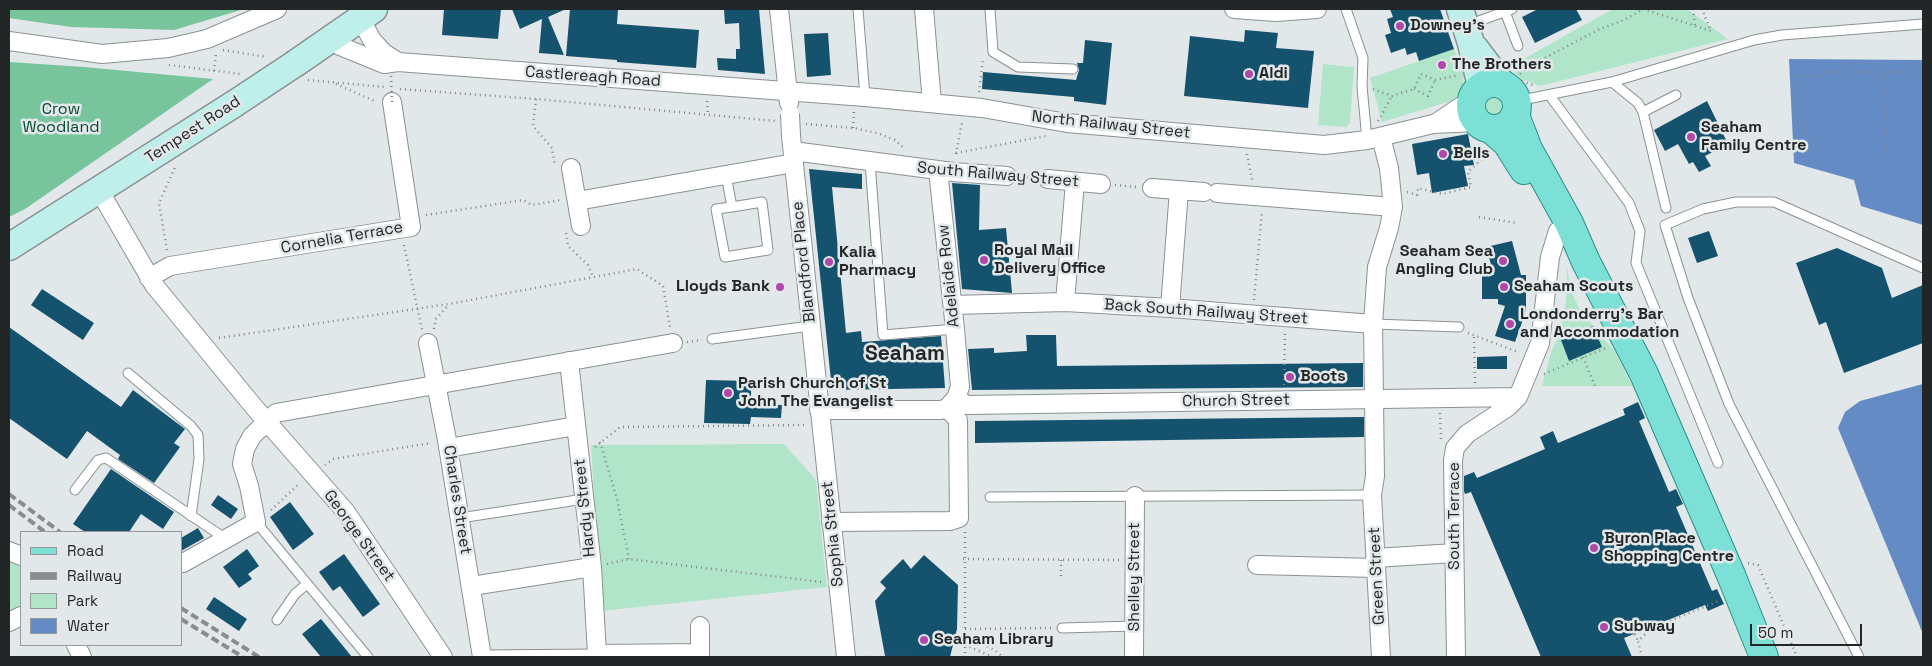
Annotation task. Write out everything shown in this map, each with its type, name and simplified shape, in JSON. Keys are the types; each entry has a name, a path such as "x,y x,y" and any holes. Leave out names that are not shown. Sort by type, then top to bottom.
{"main road":[{"name":"Tempest Road","path":"9,248 291,67 332,36 367,13"},
{"path":"1465,26 1507,143 1558,231 1586,262"},
{"path":"1493,104 1528,149 1569,223 1586,262 1644,374 1731,575 1764,657"}],"street":[{"path":"9,41 102,54 168,48 207,39 277,9"},
{"name":"Blandford Place","path":"779,9 788,92 783,118 793,150 820,417"},
{"path":"924,9 932,103"},
{"path":"1234,9 1276,12 1317,9"},
{"path":"367,13 372,40 384,53 392,69"},
{"name":"Castlereagh Road","path":"332,36 340,46 392,69 788,92"},
{"name":"North Railway Street","path":"788,92 982,108 1067,123 1324,145 1374,138 1434,124 1493,104"},
{"name":"Cornelia Terrace","path":"149,278 170,266 405,223 393,105"},
{"name":"Green Street","path":"1374,138 1389,168 1393,207 1389,228 1377,267 1373,324 1375,476 1372,495 1381,657"},
{"name":"South Railway Street","path":"577,200 726,175 793,150 946,172 1007,176"},
{"path":"571,168 581,226"},
{"name":"Adelaide Row","path":"946,172 953,305 960,387 952,403"},
{"name":"South Railway Street","path":"1048,180 1101,184"},
{"path":"1065,302 1075,182"},
{"path":"1152,188 1393,207"},
{"name":"George Street","path":"99,190 149,278 267,421 346,512 443,657"},
{"path":"1170,308 1179,190"},
{"name":"South Terrace","path":"1456,657 1453,460 1455,448 1467,434 1508,407 1518,396 1540,343 1550,257 1558,231"},
{"name":"Back South Railway Street","path":"953,305 1065,302 1373,324"},
{"name":"Charles Street","path":"428,343 448,444 482,656"},
{"path":"183,562 256,522 249,486 242,464 245,449 252,436 276,413 673,343"},
{"name":"Hardy Street","path":"569,361 592,567 596,654"},
{"name":"Church Street","path":"820,417 941,410 952,403 1518,396"},
{"path":"831,522 950,521 959,518 958,420 952,403"},
{"name":"Sophia Street","path":"820,417 846,657"},
{"path":"448,444 576,426"},
{"name":"Shelley Street","path":"1134,657 1135,496"},
{"path":"1257,565 1376,563 1454,553"},
{"path":"472,586 592,567"},
{"path":"596,654 700,655 700,626"}],"lane":[{"path":"858,9 866,97"},
{"path":"990,9 993,52 1018,67 1073,69"},
{"path":"1346,9 1363,58 1362,86 1374,138"},
{"path":"1465,26 1507,10 1518,46"},
{"path":"1493,104 1550,96 1612,82 1754,40 1782,35 1923,24"},
{"path":"1612,82 1638,103 1643,112 1666,208"},
{"path":"1643,112 1676,95"},
{"path":"1550,96 1629,202 1640,231 1636,263 1718,463"},
{"path":"870,162 883,336 955,329"},
{"path":"726,175 732,207"},
{"path":"762,202 768,250 724,257 716,209 732,207 762,202"},
{"path":"1859,657 1729,404 1688,298 1665,224 1702,209 1736,202 1774,202 1923,268"},
{"name":"Back South Railway Street","path":"1373,324 1460,327"},
{"path":"712,340 810,326"},
{"path":"128,373 191,426 198,435 199,459 191,516"},
{"path":"75,490 98,460 106,458 226,540"},
{"path":"990,497 1372,495"},
{"path":"460,518 584,499"},
{"path":"256,522 368,657"},
{"path":"277,620 295,594 307,584"},
{"path":"1057,628 1134,626"},
{"path":"482,656 596,654"}],"path":[{"path":"1404,191 1417,195 1418,188 1442,194 1471,188 1468,172 1493,104 1548,56 1643,9 1711,31 1702,9"},
{"path":"1693,9 1695,26"},
{"path":"214,71 217,49 256,54 393,105 392,69"},
{"path":"979,96 982,60 993,52"},
{"path":"164,64 244,74"},
{"path":"1804,152 1802,76 1821,76 1821,72 1923,72"},
{"path":"1885,72 1886,156"},
{"path":"1414,89 1421,74 1493,104"},
{"path":"1362,86 1392,96 1414,89 1428,96 1435,80"},
{"path":"332,82 708,114 783,118"},
{"path":"707,95 708,114"},
{"path":"1374,138 1392,96"},
{"path":"533,126 536,99"},
{"path":"853,128 854,116"},
{"path":"946,172 956,154 962,116"},
{"path":"806,124 853,128 877,133 895,140 907,151"},
{"path":"956,154 1053,135"},
{"path":"1248,150 1247,158 1259,197 1252,314"},
{"path":"170,266 159,203 179,158"},
{"name":"South Railway Street","path":"1007,176 1048,180"},
{"name":"South Railway Street","path":"1101,184 1152,188"},
{"path":"428,343 423,337 417,309 405,223 523,200 532,204 577,200"},
{"path":"1479,217 1518,222"},
{"path":"200,341 449,304 637,269 663,286 673,343 712,340"},
{"path":"428,343 436,319 449,304"},
{"path":"1284,400 1286,317"},
{"path":"1460,327 1474,337 1518,353 1523,338 1540,343"},
{"path":"1474,337 1475,397"},
{"path":"1543,374 1613,345"},
{"path":"1583,358 1595,386"},
{"path":"1541,380 1546,365"},
{"path":"1440,398 1441,442"},
{"path":"580,459 620,427 820,417"},
{"path":"600,442 617,499 630,559"},
{"path":"324,465 333,459 448,444"},
{"path":"256,522 305,479"},
{"path":"959,518 965,526 963,559 965,657"},
{"path":"592,567 630,559 838,584"},
{"path":"963,559 1135,560"},
{"path":"1060,560 1061,578"},
{"path":"1758,565 1797,657"},
{"path":"1638,641 1652,628 1725,599"},
{"path":"965,629 1057,628"},
{"path":"1635,634 1642,657"},
{"path":"965,635 996,651 1003,657"},
{"path":"965,644 994,657"},
{"path":"846,657 911,657"}],"green space":[{"path":"9,9 244,9 174,30 71,27 9,18"},
{"path":"1613,9 1687,9 1728,39 1540,86 1522,79 1509,67"},
{"path":"1454,49 1464,76 1462,89 1454,100 1382,122 1370,78"},
{"name":"Crow Woodland","path":"9,62 213,79 25,209 9,217"},
{"path":"1323,64 1354,67 1350,123 1346,127 1318,125"},
{"path":"1495,93 1504,97 1508,106 1504,115 1495,119 1486,115 1482,106 1486,97"},
{"path":"1567,267 1571,290 1580,310 1615,352 1632,386 1542,386 1552,349 1558,339 1566,302"},
{"path":"784,444 816,480 827,587 601,611 591,445"},
{"path":"9,561 20,566 20,606 9,611"}],"water":[{"path":"1789,59 1923,60 1923,225 1861,206 1854,180 1794,163"},
{"path":"1923,384 1923,634 1838,428 1845,412 1860,401"}],"building":[{"path":"444,9 501,9 498,39 442,35"},
{"path":"512,9 566,9 548,17 564,55 539,53 542,19 520,29"},
{"path":"570,9 618,9 617,24 699,30 696,68 566,56"},
{"path":"724,9 759,9 765,74 718,70 717,58 736,59 736,49 740,49 739,23 725,24"},
{"path":"1390,9 1440,9 1454,49 1419,61 1416,52 1407,55 1405,48 1391,53 1385,35 1391,33 1387,19 1393,17"},
{"path":"1538,9 1576,9 1582,20 1535,43 1522,17"},
{"name":"Aldi","path":"1245,30 1278,33 1276,48 1314,51 1308,108 1184,96 1190,36 1244,42"},
{"path":"828,33 831,75 807,77 804,34"},
{"path":"1085,40 1112,43 1106,105 1074,101 1074,97 982,89 983,72 1076,80 1079,70 1077,63 1083,63"},
{"name":"Seaham Family Centre","path":"1707,101 1728,144 1705,156 1711,166 1699,172 1693,162 1689,164 1678,144 1665,151 1654,130"},
{"name":"Bells","path":"1468,134 1474,165 1464,166 1468,186 1432,193 1429,173 1417,175 1412,144"},
{"path":"809,169 862,174 862,189 832,187 846,333 861,331 862,342 941,336 945,388 832,390"},
{"name":"Royal Mail Delivery Office","path":"952,183 980,185 979,230 1006,228 1012,293 962,289"},
{"path":"1709,231 1718,256 1697,263 1688,238"},
{"path":"1512,241 1521,275 1526,275 1526,311 1515,342 1495,336 1505,306 1498,304 1498,299 1482,299 1482,275 1494,275 1486,247"},
{"path":"1837,248 1882,268 1892,298 1923,285 1923,343 1844,373 1826,322 1819,325 1796,263"},
{"path":"42,289 94,323 83,340 31,305"},
{"path":"1593,326 1602,347 1569,361 1561,340"},
{"path":"9,327 121,407 133,390 185,429 174,443 180,447 154,483 118,459 120,455 87,431 67,459 9,418"},
{"path":"1026,335 1056,335 1057,366 1363,363 1363,387 972,390 968,349 994,348 994,353 1027,351"},
{"path":"1507,356 1507,369 1477,369 1477,357"},
{"name":"Parish Church of St John The Evangelist","path":"706,380 751,381 751,404 782,405 781,418 751,417 750,424 704,423"},
{"name":"Byron Place Shopping Centre","path":"1638,402 1645,418 1639,421 1669,492 1676,489 1683,504 1676,507 1712,591 1717,589 1724,604 1708,611 1705,605 1624,638 1632,657 1541,657 1471,492 1465,494 1464,476 1474,472 1477,478 1545,449 1540,437 1553,431 1558,443 1625,415 1623,409"},
{"path":"1364,417 1364,437 975,443 975,421"},
{"path":"111,469 174,512 163,529 141,514 130,531 84,531 73,524"},
{"path":"218,495 238,509 231,519 211,505"},
{"path":"290,502 314,534 293,550 270,517"},
{"path":"198,528 204,538 182,550 182,537"},
{"path":"247,549 259,566 248,574 252,579 239,588 223,567"},
{"path":"344,554 380,604 363,617 340,586 333,591 319,572"},
{"path":"924,555 958,585 957,629 950,657 885,656 875,601 886,588 880,582 903,559 911,569"},
{"path":"214,597 247,619 239,631 206,609"},
{"path":"321,619 352,657 321,657 302,634"}],"railway":[{"path":"9,494 59,531"},
{"path":"9,505 44,531"},
{"path":"182,609 259,657"},
{"path":"182,620 243,657"}],"place":[{"name":"Downey's","path":"1400,26"},
{"name":"The Brothers","path":"1442,65"},
{"name":"Aldi","path":"1249,74"},
{"name":"Seaham Family Centre","path":"1691,137"},
{"name":"Bells","path":"1443,154"},
{"name":"Royal Mail Delivery Office","path":"984,260"},
{"name":"Seaham Sea Angling Club","path":"1503,261"},
{"name":"Kalia Pharmacy","path":"829,262"},
{"name":"Lloyds Bank","path":"780,287"},
{"name":"Seaham Scouts","path":"1504,287"},
{"name":"Londonderry's Bar and Accommodation","path":"1510,324"},
{"name":"Boots","path":"1290,377"},
{"name":"Parish Church of St John The Evangelist","path":"728,393"},
{"name":"Byron Place Shopping Centre","path":"1594,548"},
{"name":"Subway","path":"1604,627"},
{"name":"Seaham Library","path":"924,640"}],"district":[{"name":"Seaham","path":"905,354"}]}
